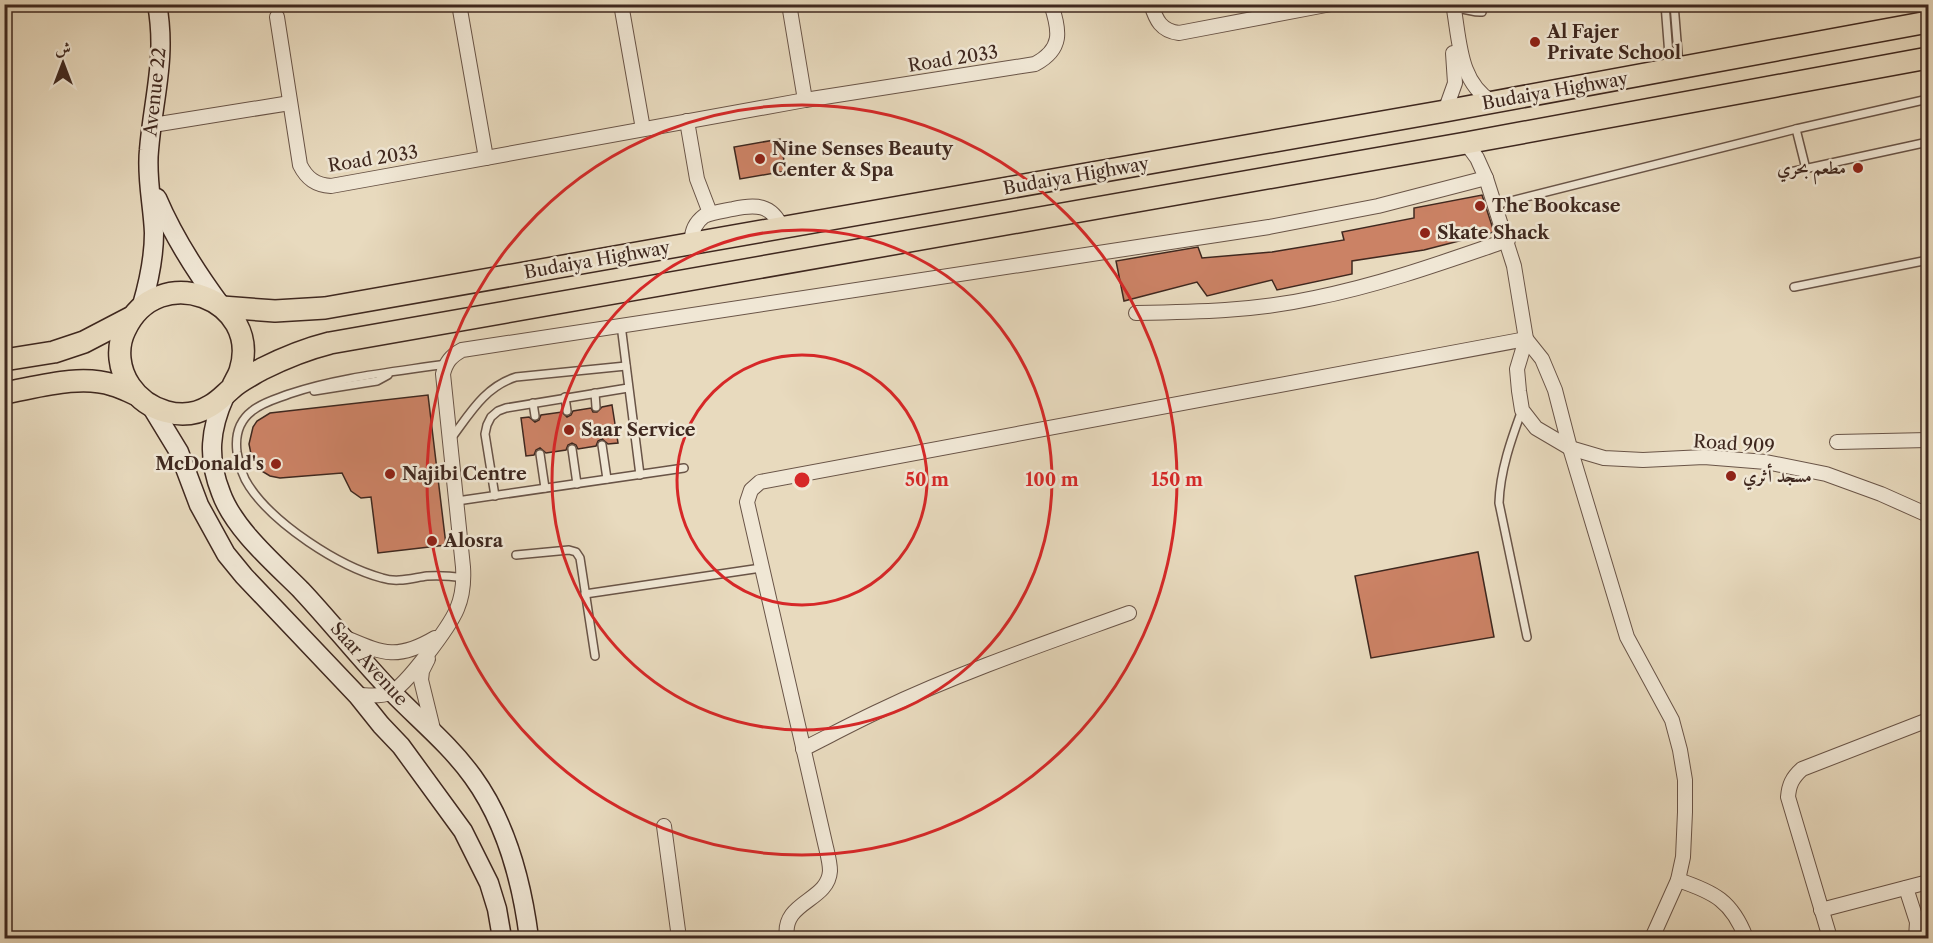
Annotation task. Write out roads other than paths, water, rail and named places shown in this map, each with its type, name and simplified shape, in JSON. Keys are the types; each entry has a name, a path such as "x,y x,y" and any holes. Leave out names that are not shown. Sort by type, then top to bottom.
{"main road":[{"name":"Budaiya Highway","path":"222,307 274,311 325,308 1445,111 1929,22"},
{"name":"Budaiya Highway","path":"228,392 277,362 330,343 1466,143 1929,58"},
{"path":"4,360 54,352 84,342 161,295 183,292 204,296 222,307 237,328 241,337 243,354 240,372 228,392 208,408 189,414 170,413 112,384 60,383 4,393"},
{"path":"136,312 122,337 120,357 124,377 143,400"}],"street":[{"name":"Avenue 22","path":"136,312 153,256 154,231 148,151 161,55 157,4"},
{"path":"459,4 486,158"},
{"path":"621,4 643,129"},
{"path":"789,4 806,100"},
{"name":"Road 2033","path":"277,17 300,165 309,178 323,186 331,186 806,100 1035,64 1045,59 1057,42 1059,31 1052,4"},
{"path":"1151,4 1160,26 1179,33 1331,4"},
{"path":"1450,6 1466,72 1476,90 1492,102"},
{"path":"1445,111 1453,93 1455,73 1450,6"},
{"path":"153,125 290,103"},
{"path":"687,121 697,179 710,213"},
{"path":"1466,143 1477,158 1486,178 1508,240 1514,266 1526,339 1517,369 1522,410"},
{"path":"357,695 392,692 404,681 457,610 464,578 443,374 452,356 462,350 1269,227 1378,206 1486,178"},
{"name":"Avenue 22","path":"149,180 169,228 183,253 222,307"},
{"path":"692,243 693,231 699,220 710,213 749,206 763,207 775,215 782,228"},
{"path":"1136,313 1254,308 1313,299 1370,285 1508,240"},
{"path":"1526,339 1549,372 1626,637 1672,720 1680,750 1685,780 1683,857 1678,880 1652,939"},
{"path":"787,939 786,923 792,912 824,886 830,872 747,502 751,490 760,482 1526,339"},
{"name":"Saar Avenue","path":"228,392 215,418 212,442 214,470 221,494 240,524 392,692 435,734 474,778 496,817 512,857 529,939"},
{"name":"Saar Avenue","path":"143,400 179,452 199,505 226,554 357,695 401,746 463,831 489,883 497,909 502,939"},
{"name":"Road 909","path":"1522,410 1536,428 1570,448 1604,458 1643,460 1704,457 1766,462 1826,474 1929,515"},
{"path":"1837,442 1929,440"},
{"path":"803,749 883,709 964,675 1129,613"},
{"path":"342,636 372,649 396,653 419,647 442,633"},
{"path":"435,734 421,680 422,671 442,633"},
{"path":"1830,939 1788,797 1789,787 1794,777 1802,769 1812,764 1929,720"},
{"path":"664,826 680,939"},
{"path":"1678,880 1718,897 1730,908 1746,939"},
{"path":"1821,910 1929,882"},
{"path":"1906,888 1917,922 1916,939"}],"lane":[{"path":"1665,4 1674,69"},
{"path":"1674,4 1674,69"},
{"path":"1450,6 1475,13 1482,12"},
{"path":"1495,206 1796,129 1929,99"},
{"path":"1796,129 1806,169"},
{"path":"1781,174 1929,142"},
{"path":"1794,287 1929,260"},
{"path":"621,325 640,475"},
{"path":"446,364 350,379 302,390 265,403 252,411 243,421 238,431 236,444 243,476 249,488 273,513 304,538 345,564 374,576 396,581 429,576 464,578"},
{"path":"449,442 483,397 505,380 626,366"},
{"path":"495,496 485,434 487,425 498,411 565,397 628,388"},
{"path":"595,393 596,407"},
{"path":"565,397 567,411"},
{"path":"533,403 534,416"},
{"path":"1522,410 1510,444 1500,484 1499,503 1527,637"},
{"path":"602,445 607,479"},
{"path":"572,449 577,484"},
{"path":"540,454 546,488"},
{"path":"457,501 684,468"},
{"path":"516,555 569,550 576,552 580,558 596,656"},
{"path":"585,594 761,568"}],"place":[{"name":"Al Fajer Private School","path":"1535,42"},
{"name":"Nine Senses Beauty Center & Spa","path":"760,159"},
{"name":"مطعم بحري","path":"1858,168"},
{"name":"The Bookcase","path":"1480,206"},
{"name":"Skate Shack","path":"1425,233"},
{"name":"Saar Service","path":"569,430"},
{"name":"McDonald's","path":"276,464"},
{"name":"Najibi Centre","path":"390,474"},
{"name":"مسجد أثري","path":"1731,476"},
{"name":"Alosra","path":"432,541"}]}
